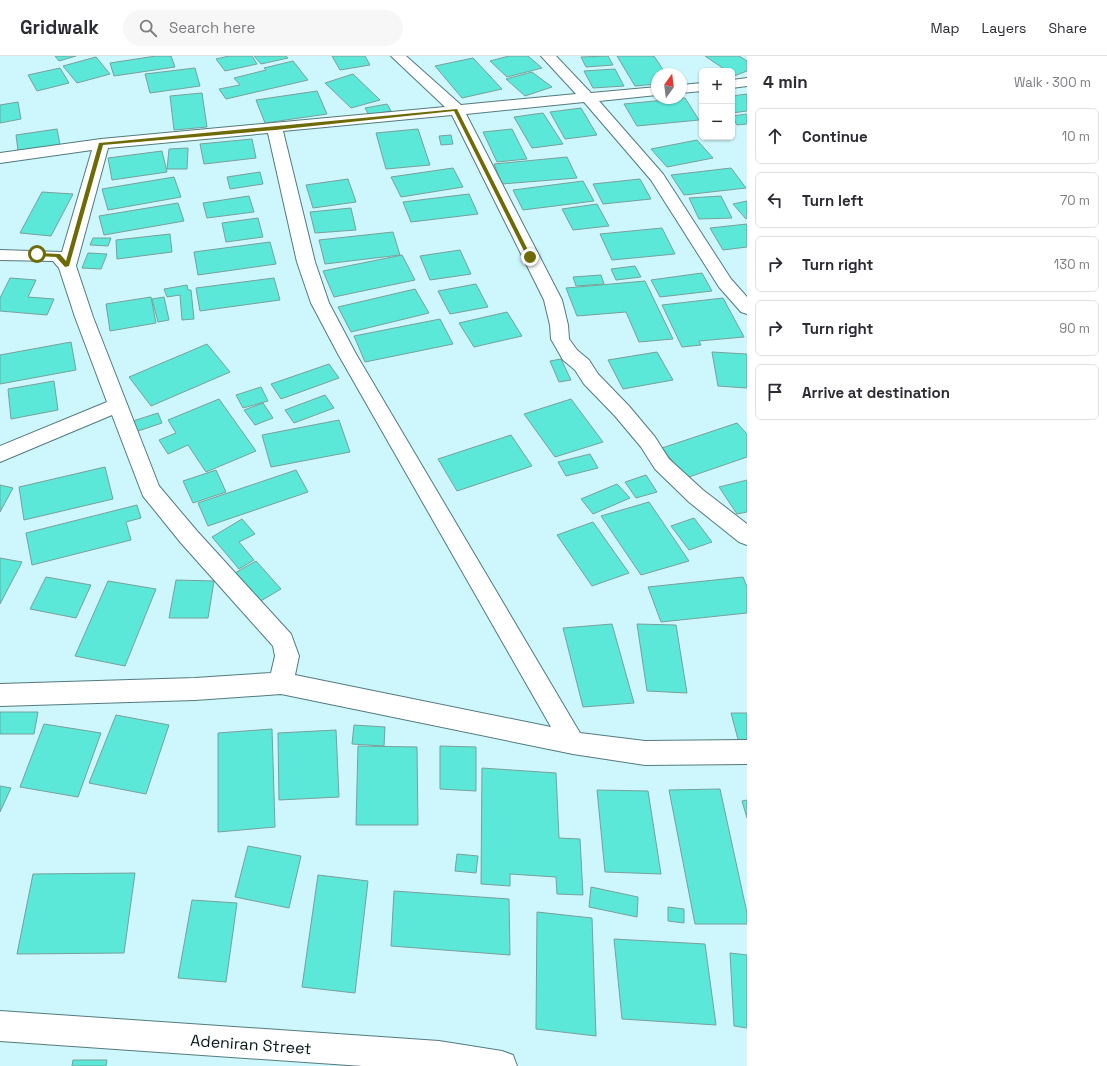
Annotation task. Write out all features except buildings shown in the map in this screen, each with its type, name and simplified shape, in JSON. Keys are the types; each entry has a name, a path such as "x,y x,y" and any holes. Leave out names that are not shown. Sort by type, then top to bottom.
{"street":[{"path":"398,56 456,110 552,300 559,325 560,339 570,355 582,366 591,379 648,442 662,464 696,496 747,536"},
{"path":"548,56 588,98 657,177 725,283 747,308"},
{"path":"735,84 747,82"},
{"path":"687,88 699,87"},
{"path":"0,158 101,144 651,92"},
{"path":"275,128 306,262 320,303 347,354 573,743"},
{"path":"67,266 101,144"},
{"path":"0,255 58,256 67,266 150,490 189,537 283,641 288,656 281,683"},
{"path":"0,454 118,405"},
{"path":"0,695 196,689 281,683 573,743 645,753 747,752"},
{"name":"Adeniran Street","path":"0,1026 214,1042 439,1056 502,1066"}],"route":[{"path":"37,254 58,256 67,266 101,144 456,110 530,257"}]}
